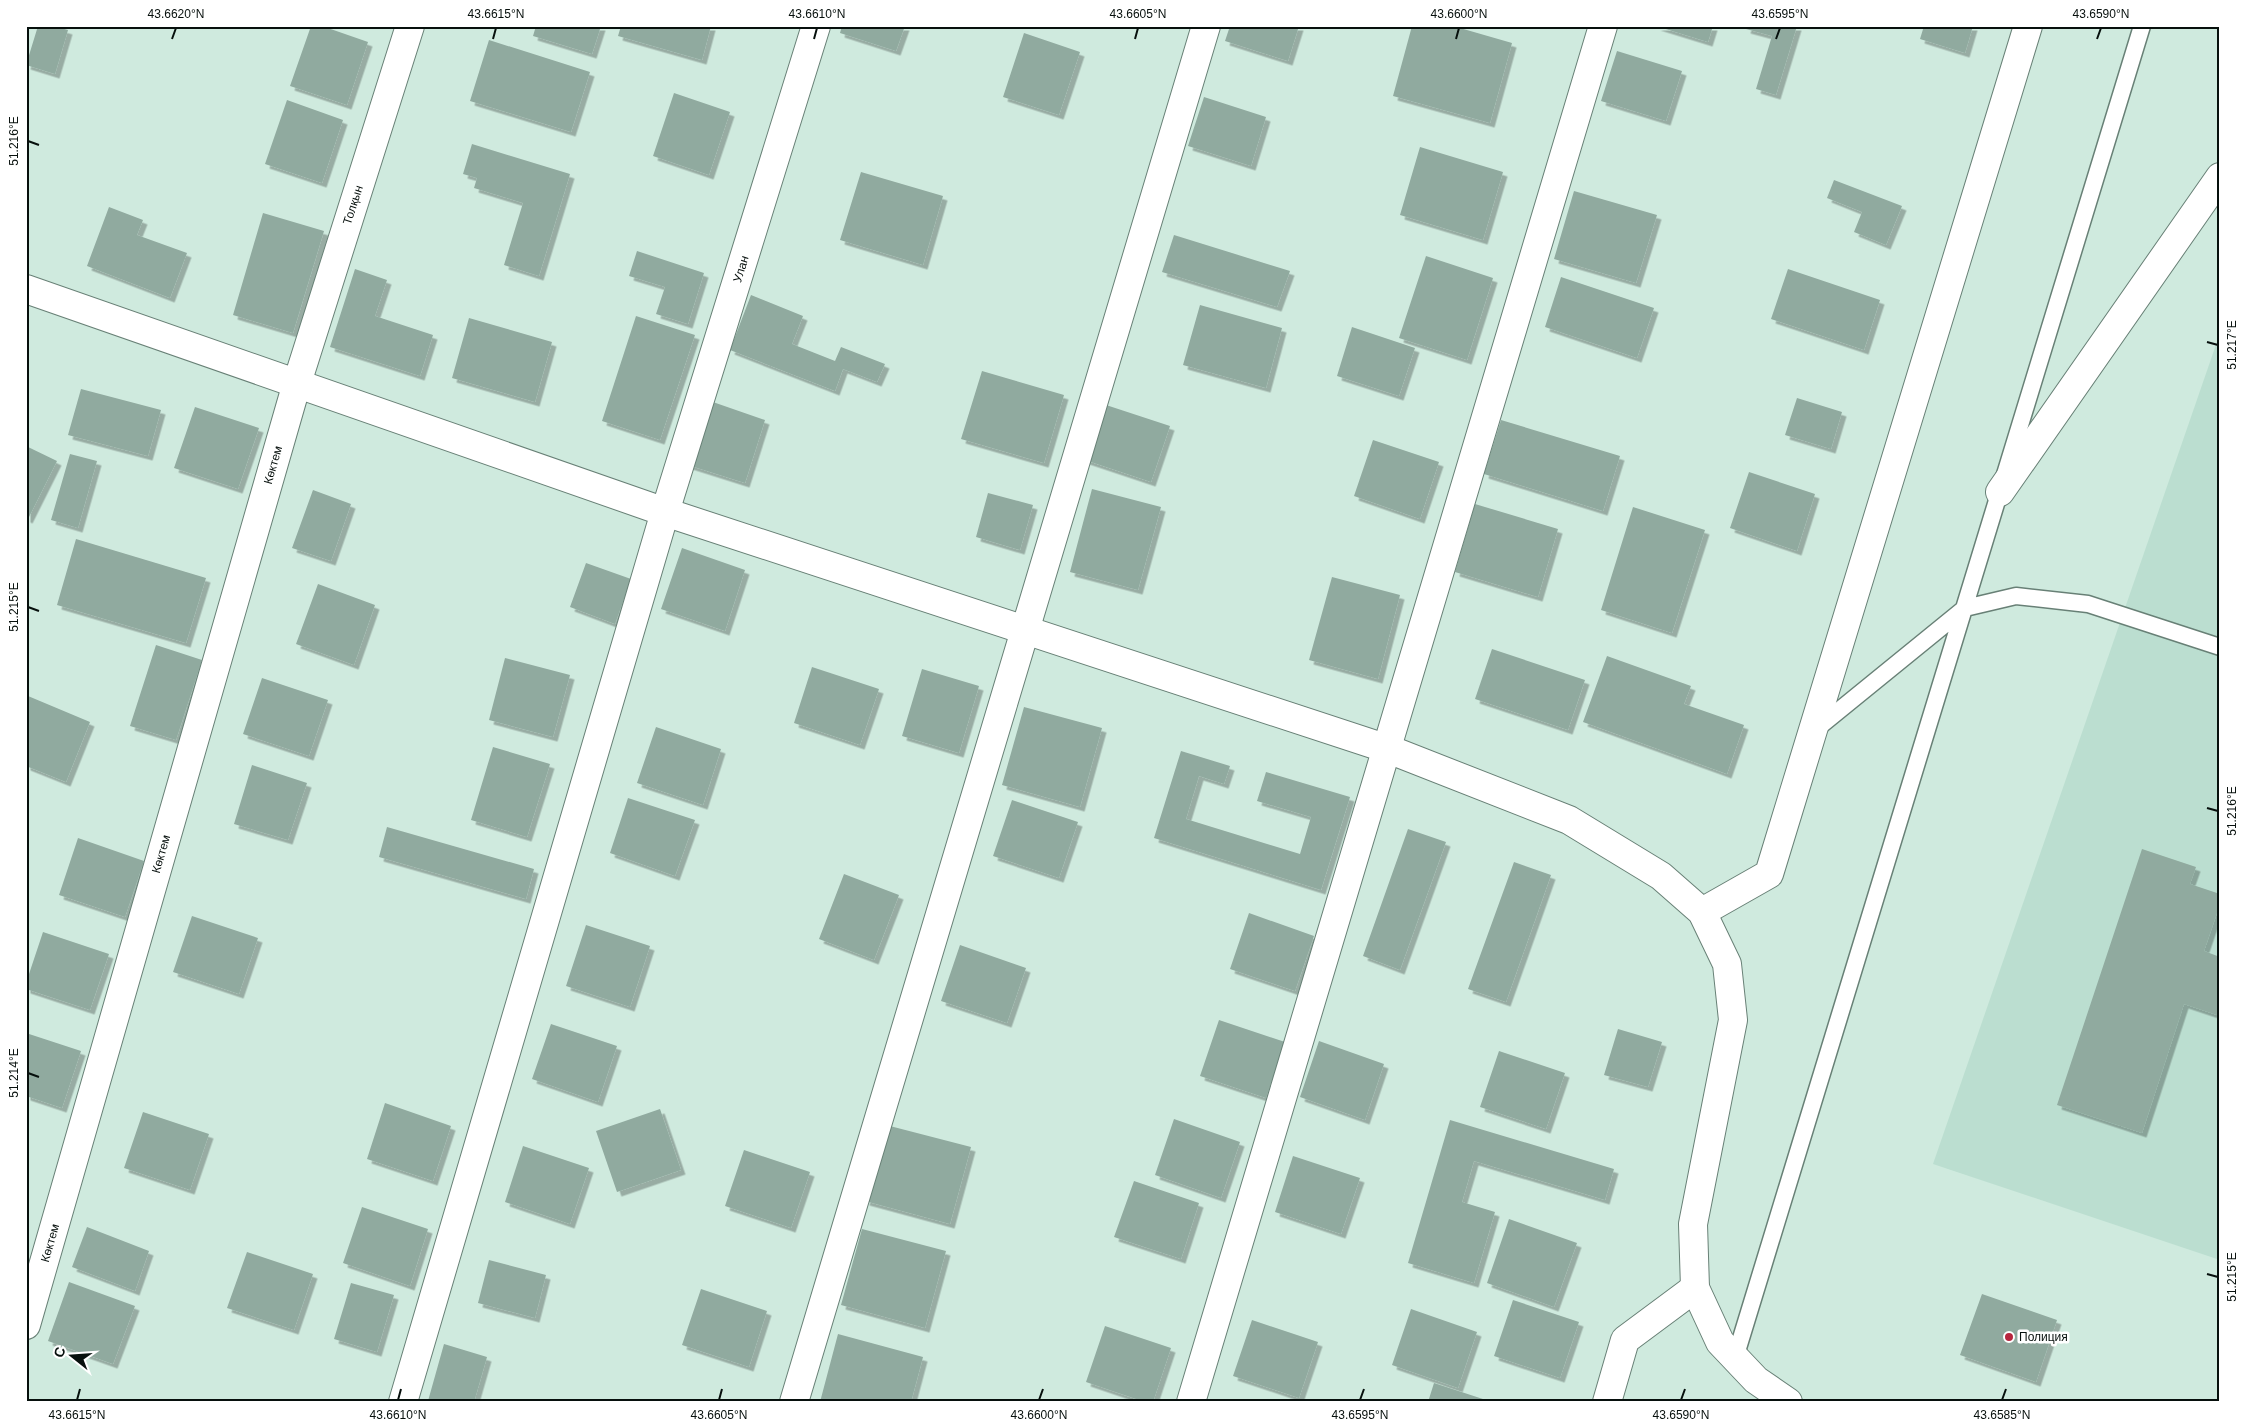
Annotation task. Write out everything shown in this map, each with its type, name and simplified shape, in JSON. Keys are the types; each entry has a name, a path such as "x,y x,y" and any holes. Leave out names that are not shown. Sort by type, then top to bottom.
{"street":[{"name":"Толқын","path":"297,383 410,26"},
{"name":"Улан","path":"403,1402 665,512 816,26"},
{"path":"794,1402 1206,26"},
{"path":"1191,1402 1604,26"},
{"path":"1702,912 1768,874 2028,26"},
{"path":"2000,492 2220,177"},
{"path":"26,288 665,512 1388,749 1569,820 1661,876 1702,912 1727,964 1733,1020 1693,1224 1695,1288 1720,1342 1756,1380 1788,1402"},
{"name":"Көктем","path":"26,1324 297,383"},
{"path":"1607,1402 1625,1340 1695,1288"}],"lane":[{"path":"1735,1358 2142,26"},
{"path":"1812,733 1965,608 2016,596 2088,604 2220,647"}],"shaded area":[{"path":"2220,333 2220,1260 1933,1164"}],"building":[{"path":"38,26 54,26 68,30 55,74 26,65"},
{"path":"311,26 322,26 368,42 347,105 290,86"},
{"path":"536,26 601,26 592,54 533,36"},
{"path":"621,26 711,26 702,60 618,36"},
{"path":"842,26 905,26 896,51 840,33"},
{"path":"1230,26 1299,26 1288,61 1225,41"},
{"path":"1412,26 1453,26 1512,43 1490,123 1393,96"},
{"path":"1656,26 1713,26 1708,42"},
{"path":"1747,26 1797,26 1776,95 1756,89 1772,36 1746,29"},
{"path":"1924,26 1973,26 1965,53 1920,39"},
{"path":"1024,33 1080,52 1059,115 1003,97"},
{"path":"489,40 590,72 571,132 470,101"},
{"path":"1617,51 1682,71 1666,121 1601,101"},
{"path":"674,93 730,112 709,175 653,156"},
{"path":"1204,97 1266,117 1251,166 1188,146"},
{"path":"287,100 343,120 322,183 265,164"},
{"path":"472,144 570,174 539,276 504,265 523,203 474,188 477,178 463,174"},
{"path":"1420,147 1503,172 1483,240 1400,215"},
{"path":"861,172 943,196 923,265 840,240"},
{"path":"1834,180 1902,206 1886,245 1854,232 1862,212 1827,198"},
{"path":"1574,191 1657,215 1636,283 1554,259"},
{"path":"109,207 143,220 137,235 187,253 170,298 87,266"},
{"path":"263,213 324,231 293,333 233,315"},
{"path":"1174,235 1290,271 1277,307 1162,272"},
{"path":"637,251 704,273 688,324 656,314 665,287 629,276"},
{"path":"1426,256 1493,278 1467,360 1399,338"},
{"path":"355,269 387,280 375,316 433,335 420,376 330,347"},
{"path":"1788,269 1880,300 1864,350 1771,319"},
{"path":"1561,277 1654,308 1637,358 1545,327"},
{"path":"751,295 803,316 792,344 835,361 841,347 885,364 877,382 843,369 835,391 730,350"},
{"path":"1200,305 1282,328 1266,388 1183,365"},
{"path":"636,316 695,335 660,440 602,421"},
{"path":"469,318 552,342 535,402 452,378"},
{"path":"1352,327 1415,348 1399,396 1337,376"},
{"path":"982,371 1064,395 1044,463 961,439"},
{"path":"81,389 161,410 148,456 68,435"},
{"path":"1797,398 1842,412 1831,449 1785,435"},
{"path":"710,401 765,420 745,483 688,465"},
{"path":"1103,404 1170,426 1151,482 1085,460"},
{"path":"195,407 259,428 238,489 174,468"},
{"path":"1501,420 1620,456 1603,511 1484,474"},
{"path":"1373,440 1439,462 1420,519 1354,496"},
{"path":"26,446 57,461 28,519 26,518"},
{"path":"70,454 97,461 78,528 51,520"},
{"path":"1749,472 1815,494 1797,551 1730,528"},
{"path":"1092,489 1161,507 1138,590 1070,572"},
{"path":"313,490 351,504 331,561 292,548"},
{"path":"988,493 1033,505 1020,550 976,537"},
{"path":"1475,504 1558,529 1538,597 1455,572"},
{"path":"1633,507 1705,530 1672,633 1601,610"},
{"path":"76,539 206,578 186,643 57,605"},
{"path":"682,548 745,570 725,631 661,609"},
{"path":"586,563 631,579 615,624 570,607"},
{"path":"1332,577 1400,595 1378,679 1309,660"},
{"path":"318,584 375,605 354,665 296,644"},
{"path":"156,645 202,660 176,740 130,726"},
{"path":"1492,649 1585,680 1568,730 1475,699"},
{"path":"1607,656 1691,686 1684,704 1744,725 1727,774 1583,722"},
{"path":"505,658 570,675 553,737 489,720"},
{"path":"812,667 879,689 860,745 794,723"},
{"path":"922,669 979,686 959,753 902,736"},
{"path":"262,678 328,700 309,756 243,734"},
{"path":"28,696 90,722 66,782 26,766"},
{"path":"1024,707 1102,728 1080,807 1002,785"},
{"path":"656,727 721,749 703,805 637,783"},
{"path":"493,747 550,764 527,837 471,820"},
{"path":"1181,751 1230,766 1224,784 1199,776 1186,819 1300,854 1311,817 1257,801 1266,772 1350,797 1321,890 1154,838"},
{"path":"252,765 307,783 288,840 234,824"},
{"path":"628,798 695,820 675,876 610,853"},
{"path":"1012,800 1078,822 1059,878 993,856"},
{"path":"387,827 534,869 526,899 379,857"},
{"path":"1408,829 1446,842 1400,970 1363,956"},
{"path":"78,838 144,861 125,917 59,895"},
{"path":"2142,849 2196,867 2190,884 2220,894 2220,904 2204,951 2220,957 2220,1016 2184,1004 2142,1133 2057,1105"},
{"path":"1514,862 1551,875 1506,1002 1468,989"},
{"path":"844,874 899,895 874,960 819,939"},
{"path":"1249,913 1314,936 1295,991 1230,969"},
{"path":"192,916 258,938 239,994 173,972"},
{"path":"586,925 650,946 630,1007 566,986"},
{"path":"43,932 109,954 90,1010 26,989 26,983"},
{"path":"960,945 1026,968 1007,1023 941,1001"},
{"path":"1219,1020 1285,1042 1266,1098 1200,1076"},
{"path":"551,1024 617,1046 598,1102 532,1079"},
{"path":"1618,1029 1662,1042 1648,1087 1604,1075"},
{"path":"26,1033 81,1051 62,1108 26,1096"},
{"path":"1319,1041 1384,1064 1365,1120 1300,1097"},
{"path":"1499,1051 1565,1073 1546,1129 1480,1107"},
{"path":"385,1103 451,1126 433,1181 367,1159"},
{"path":"660,1109 681,1170 617,1192 596,1131"},
{"path":"143,1112 209,1134 190,1190 124,1168"},
{"path":"1174,1119 1240,1142 1221,1198 1155,1175"},
{"path":"1450,1120 1614,1169 1605,1200 1474,1161 1462,1202 1495,1212 1474,1283 1408,1263"},
{"path":"886,1125 971,1147 950,1224 865,1201"},
{"path":"523,1146 589,1168 570,1224 505,1202"},
{"path":"744,1150 810,1172 791,1228 725,1206"},
{"path":"1293,1156 1360,1178 1341,1234 1275,1212"},
{"path":"1134,1181 1199,1203 1181,1259 1114,1237"},
{"path":"362,1207 428,1229 410,1286 343,1263"},
{"path":"1509,1219 1577,1243 1554,1307 1487,1283"},
{"path":"87,1227 149,1251 135,1291 72,1267"},
{"path":"862,1229 946,1251 925,1328 841,1305"},
{"path":"247,1252 313,1274 294,1330 227,1308"},
{"path":"489,1260 546,1275 535,1318 478,1303"},
{"path":"69,1282 135,1306 113,1364 48,1341"},
{"path":"351,1283 394,1295 377,1352 334,1339"},
{"path":"701,1289 767,1311 749,1367 682,1345"},
{"name":"Полиция","path":"1982,1294 2057,1320 2036,1382 1960,1355"},
{"path":"1513,1300 1579,1322 1560,1378 1494,1356"},
{"path":"1411,1309 1477,1332 1458,1388 1392,1365"},
{"path":"1252,1320 1318,1342 1299,1398 1233,1376"},
{"path":"1105,1326 1171,1348 1153,1402 1145,1402 1086,1382"},
{"path":"838,1334 923,1357 911,1402 820,1402"},
{"path":"444,1344 487,1357 474,1402 428,1401"},
{"path":"1434,1383 1489,1401 1489,1402 1428,1402"}],"place":[{"name":"Полиция","path":"2009,1337"}]}
